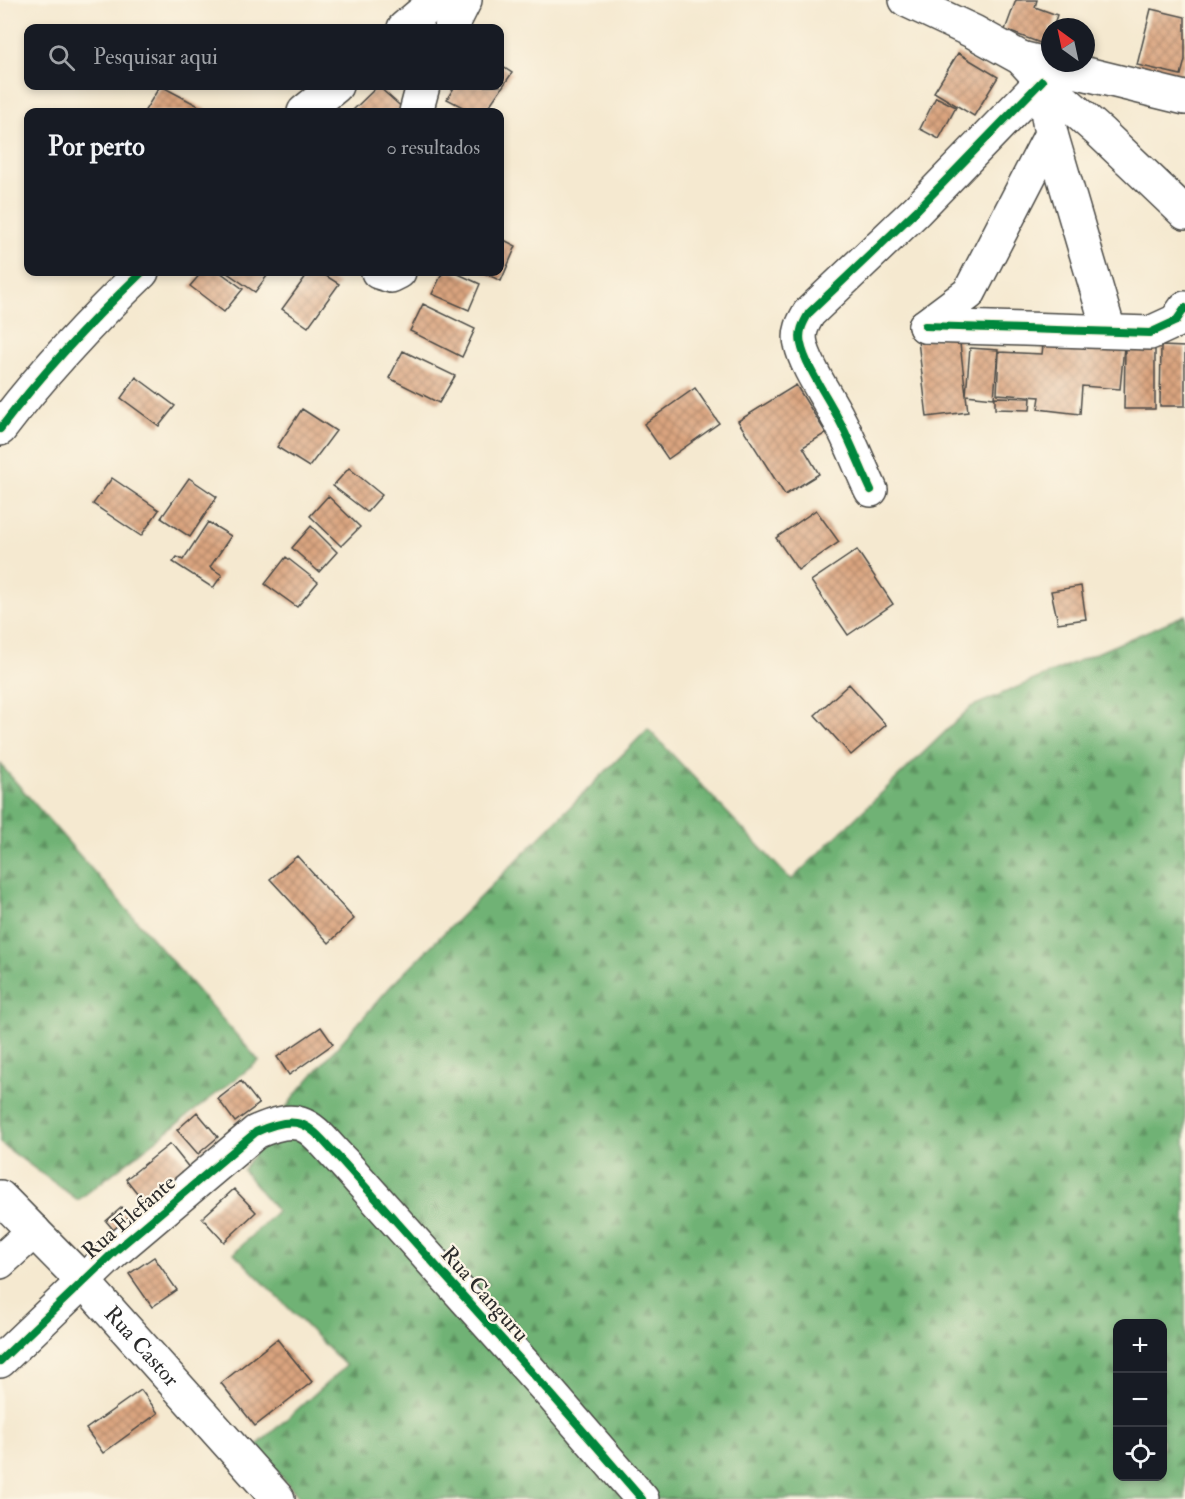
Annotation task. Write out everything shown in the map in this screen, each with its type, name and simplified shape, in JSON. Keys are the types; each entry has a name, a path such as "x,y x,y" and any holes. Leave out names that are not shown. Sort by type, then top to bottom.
{"street":[{"path":"409,24 437,0"},
{"path":"453,24 465,0"},
{"path":"906,0 974,32 1032,69 1185,213"},
{"path":"1032,69 1185,98"},
{"path":"1032,69 1109,331"},
{"path":"871,490 840,422 807,360 801,345 800,334 803,324 809,313 916,210 1032,69"},
{"path":"309,108 331,90"},
{"path":"417,108 422,90"},
{"path":"1051,134 969,294 925,326 1150,333 1176,321 1185,308"},
{"path":"0,429 50,366 94,318 138,276"},
{"name":"Rua Elefante","path":"0,1360 114,1252 255,1132 276,1123 295,1121"},
{"name":"Rua Canguru","path":"295,1121 309,1127 343,1162 642,1499"},
{"name":"Rua Castor","path":"0,1197 83,1281 278,1499"},
{"path":"0,1262 34,1231"}],"green space":[{"path":"1185,615 1185,1499 301,1499 255,1447 346,1366 234,1253 277,1211 243,1170 295,1095 390,987 648,729 791,880 971,707"},
{"path":"0,764 259,1061 78,1200 0,1143"}],"building":[{"path":"1016,0 1037,0 1035,7 1057,15 1056,18 1041,18 1041,43 1005,30"},
{"path":"1151,9 1185,17 1185,60 1181,75 1137,65"},
{"path":"958,53 998,77 974,116 934,92"},
{"path":"504,68 512,73 504,85"},
{"path":"158,90 169,90 202,108 146,108"},
{"path":"374,90 382,90 403,108 355,108"},
{"path":"453,90 500,90 488,108 464,108 447,99"},
{"path":"936,97 956,107 939,139 920,129"},
{"path":"504,240 516,246 504,274"},
{"path":"199,276 225,276 243,289 224,312 190,286"},
{"path":"232,276 267,276 255,292"},
{"path":"306,276 326,276 339,284 308,327 282,309"},
{"path":"441,276 463,276 480,284 469,310 432,294"},
{"path":"490,276 503,276 501,281"},
{"path":"423,304 475,329 462,357 410,331"},
{"path":"959,335 968,412 927,417 918,341"},
{"path":"1044,337 1124,347 1120,389 1082,386 1080,414 1038,409 1040,397 997,394 999,352 1042,354"},
{"path":"1161,346 1185,347 1185,406 1160,406"},
{"path":"970,348 998,350 994,398 966,395"},
{"path":"1125,349 1155,349 1155,409 1124,409"},
{"path":"403,351 455,376 439,403 389,378"},
{"path":"136,377 175,406 159,426 121,398"},
{"path":"796,385 826,433 803,447 819,474 785,495 738,421"},
{"path":"695,388 719,423 668,459 644,424"},
{"path":"995,397 1031,398 1030,410 995,409"},
{"path":"302,409 336,431 309,467 277,447"},
{"path":"349,468 382,495 367,512 333,486"},
{"path":"112,478 159,510 141,536 93,504"},
{"path":"189,478 217,497 190,537 161,518"},
{"path":"328,496 360,527 341,546 310,516"},
{"path":"816,510 839,542 798,570 776,538"},
{"path":"208,522 231,536 210,567 222,575 213,588 173,562 177,557 183,560"},
{"path":"311,526 337,552 319,572 292,548"},
{"path":"857,550 893,604 848,635 811,581"},
{"path":"286,557 318,582 297,607 265,584"},
{"path":"1081,586 1086,619 1058,623 1051,591"},
{"path":"849,684 886,725 851,755 815,715"},
{"path":"297,856 354,919 329,943 270,879"},
{"path":"321,1027 333,1044 289,1075 277,1057"},
{"path":"241,1081 259,1104 235,1122 218,1099"},
{"path":"197,1112 218,1137 198,1154 177,1130"},
{"path":"170,1144 190,1169 146,1204 126,1179"},
{"path":"234,1189 256,1212 224,1242 202,1218"},
{"path":"122,1207 133,1220 117,1234 106,1221"},
{"path":"154,1257 177,1290 152,1307 129,1274"},
{"path":"277,1339 312,1382 255,1426 221,1383"},
{"path":"141,1390 158,1413 103,1453 86,1429"}],"cycle path":[{"path":"871,490 843,427 807,362 800,340 803,324 809,313 916,211 1042,81"},
{"path":"0,429 68,348 138,276"},
{"path":"925,326 1150,333 1176,321 1185,308"},
{"path":"0,1361 114,1252 256,1132 272,1126 296,1123 314,1132 343,1162 642,1499"}]}
